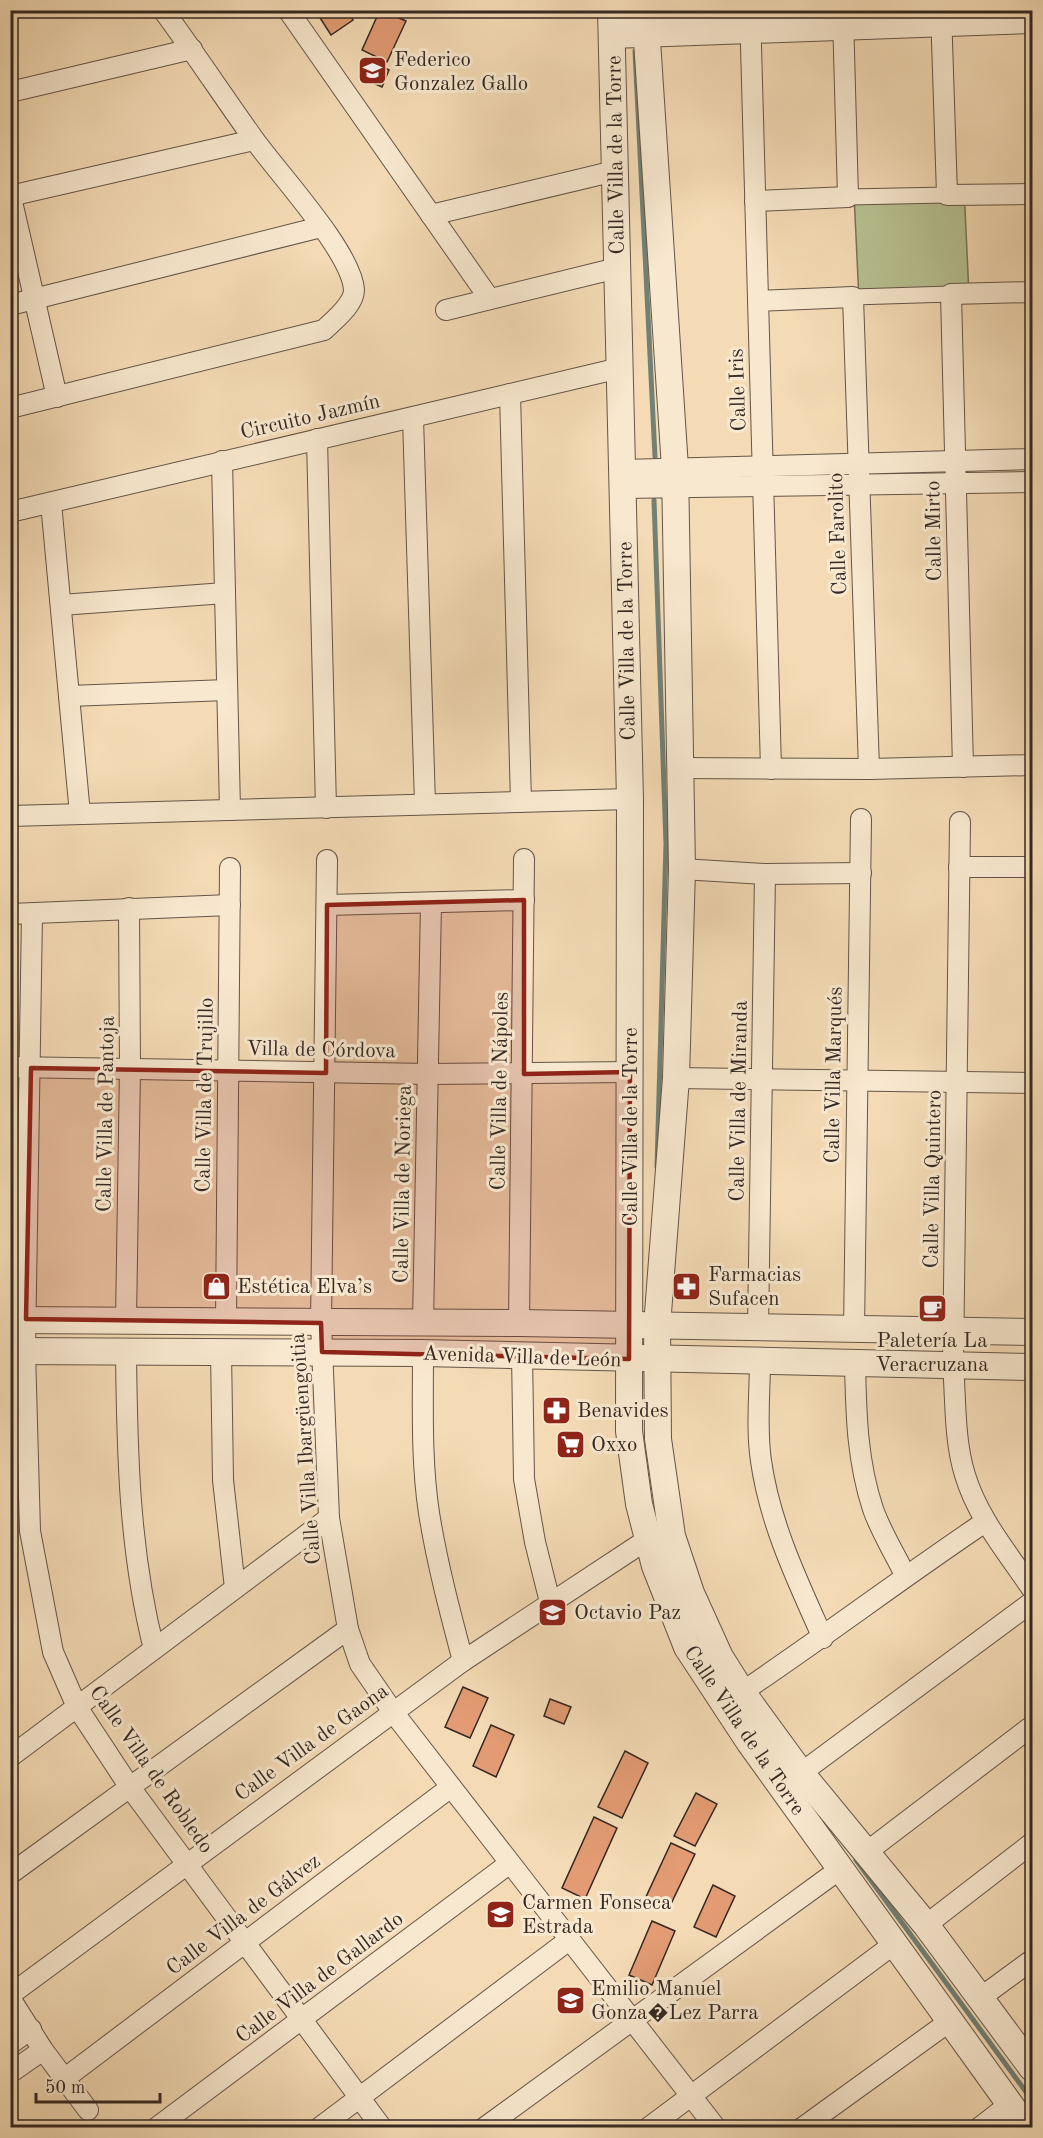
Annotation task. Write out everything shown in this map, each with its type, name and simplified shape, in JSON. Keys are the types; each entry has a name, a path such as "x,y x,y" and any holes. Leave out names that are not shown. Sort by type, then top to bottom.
{"street":[{"path":"10,408 324,330 345,308 354,293 351,273 321,227 254,140 164,10"},
{"path":"288,10 489,298"},
{"path":"843,18 922,10"},
{"path":"843,18 848,197"},
{"path":"942,18 947,195"},
{"path":"611,23 942,18 1032,23"},
{"name":"Calle Iris","path":"750,20 771,769"},
{"name":"Calle Villa de la Torre","path":"645,22 674,478 682,868 676,1078 657,1326 658,1439 672,1536 692,1593 720,1657 742,1692 801,1773 868,1851 926,1925 1032,2068"},
{"name":"Calle Villa de la Torre","path":"611,23 630,799 629,1431 639,1504 655,1566 687,1647 750,1743 1027,2127"},
{"path":"10,92 192,49"},
{"path":"57,397 11,195 254,140"},
{"path":"431,215 615,171"},
{"path":"755,201 1032,194"},
{"path":"10,305 321,227"},
{"path":"446,310 617,268"},
{"path":"758,302 1032,292"},
{"name":"Calle Mirto","path":"951,294 963,767"},
{"name":"Calle Farolito","path":"853,297 869,768"},
{"name":"Circuito Jazmín","path":"10,512 620,368"},
{"path":"510,394 521,802"},
{"path":"413,418 425,804"},
{"path":"317,439 326,808"},
{"path":"674,478 763,466 1032,459"},
{"path":"222,461 230,810"},
{"path":"622,479 674,478 763,486 1032,482"},
{"path":"51,503 80,814"},
{"path":"61,605 225,593"},
{"path":"69,696 227,690"},
{"path":"680,768 1032,765"},
{"path":"10,816 630,799"},
{"name":"Calle Villa Marqués","path":"854,1331 861,819"},
{"name":"Calle Villa Quintero","path":"960,822 954,1332 958,1434 964,1472 985,1522 1032,1588"},
{"name":"Calle Villa de Nápoles","path":"519,1323 524,1074 524,859"},
{"name":"Calle Villa Ibargüengoitia","path":"327,860 321,1323 329,1518 348,1629 360,1664 393,1712 716,2127"},
{"path":"959,867 1032,867"},
{"name":"Calle Villa de Trujillo","path":"226,1322 230,868"},
{"path":"682,868 765,874 861,873"},
{"name":"Calle Villa de Miranda","path":"758,1328 765,874"},
{"path":"327,904 524,900"},
{"name":"Calle Villa de Noriega","path":"423,1323 431,903"},
{"path":"10,914 230,905"},
{"name":"Calle Villa de Pantoja","path":"126,1320 130,1069 129,908"},
{"name":"Calle Villa de Robledo","path":"32,914 31,1068 18,1351 30,1531 53,1652 77,1707 129,1786 382,2127"},
{"name":"Villa de Córdova","path":"10,1067 428,1074 630,1072"},
{"path":"676,1078 1032,1083"},
{"name":"Avenida Villa de León","path":"18,1319 519,1323 854,1331 1032,1332"},
{"name":"Avenida Villa de León","path":"18,1351 522,1354 629,1359 1032,1367"},
{"path":"126,1351 128,1482 141,1598 154,1649"},
{"path":"222,1352 223,1480 236,1588"},
{"path":"423,1353 423,1425 429,1513 444,1590 463,1661"},
{"path":"522,1354 524,1479 535,1542 550,1602"},
{"path":"760,1360 760,1458 766,1490 785,1554 823,1638"},
{"path":"855,1363 856,1433 862,1471 874,1511 905,1575"},
{"path":"10,1756 329,1518"},
{"path":"742,1692 823,1638 905,1575 985,1522"},
{"name":"Calle Villa de Gaona","path":"10,1996 463,1661 648,1539"},
{"path":"801,1773 1032,1602"},
{"path":"10,1874 348,1629"},
{"path":"868,1851 1032,1726"},
{"name":"Calle Villa de Gálvez","path":"64,2079 451,1787"},
{"path":"926,1925 1032,1843"},
{"name":"Calle Villa de Gallardo","path":"156,2127 510,1863"},
{"path":"483,2127 840,1869"},
{"path":"319,2127 569,1940"},
{"path":"648,2127 894,1944"},
{"path":"980,1998 1032,1960"},
{"path":"10,1996 43,2050 88,2110"},
{"path":"802,2127 950,2021"},
{"path":"10,2044 31,2029"},
{"path":"10,2073 43,2050"},
{"path":"980,2127 1010,2104"}],"highlighted area":[{"path":"524,900 524,1074 630,1072 629,1359 322,1352 321,1323 26,1319 31,1068 326,1073 327,905"}],"green space":[{"path":"964,188 969,295 859,300 854,194"}],"building":[{"path":"315,10 347,10 353,20 331,35"},
{"path":"380,10 406,21 387,62 362,50"},
{"path":"367,60 389,70 382,87 360,77"},
{"path":"463,1687 488,1698 470,1738 445,1727"},
{"path":"550,1699 571,1707 564,1724 544,1716"},
{"path":"491,1725 514,1735 496,1777 473,1766"},
{"path":"625,1751 648,1763 622,1818 598,1807"},
{"path":"696,1793 717,1804 695,1846 674,1836"},
{"path":"594,1817 617,1828 585,1899 562,1888"},
{"path":"671,1843 695,1854 668,1910 645,1899"},
{"path":"713,1885 735,1896 716,1937 694,1927"},
{"path":"652,1921 675,1931 652,1985 629,1975"}],"waterway":[{"path":"635,51 655,457"},
{"path":"654,500 666,844 657,1167"},
{"path":"856,1860 1032,2100"}],"place":[{"name":"Federico Gonzalez Gallo","path":"373,71"},
{"name":"Estética Elva’s","path":"216,1286"},
{"name":"Farmacias Sufacen","path":"687,1286"},
{"name":"Paletería La Veracruzana","path":"932,1309"},
{"name":"Benavides","path":"556,1410"},
{"name":"Oxxo","path":"570,1444"},
{"name":"Octavio Paz","path":"553,1612"},
{"name":"Carmen Fonseca Estrada","path":"501,1914"},
{"name":"Emilio Manuel Gonza�Lez Parra","path":"570,2000"}]}
